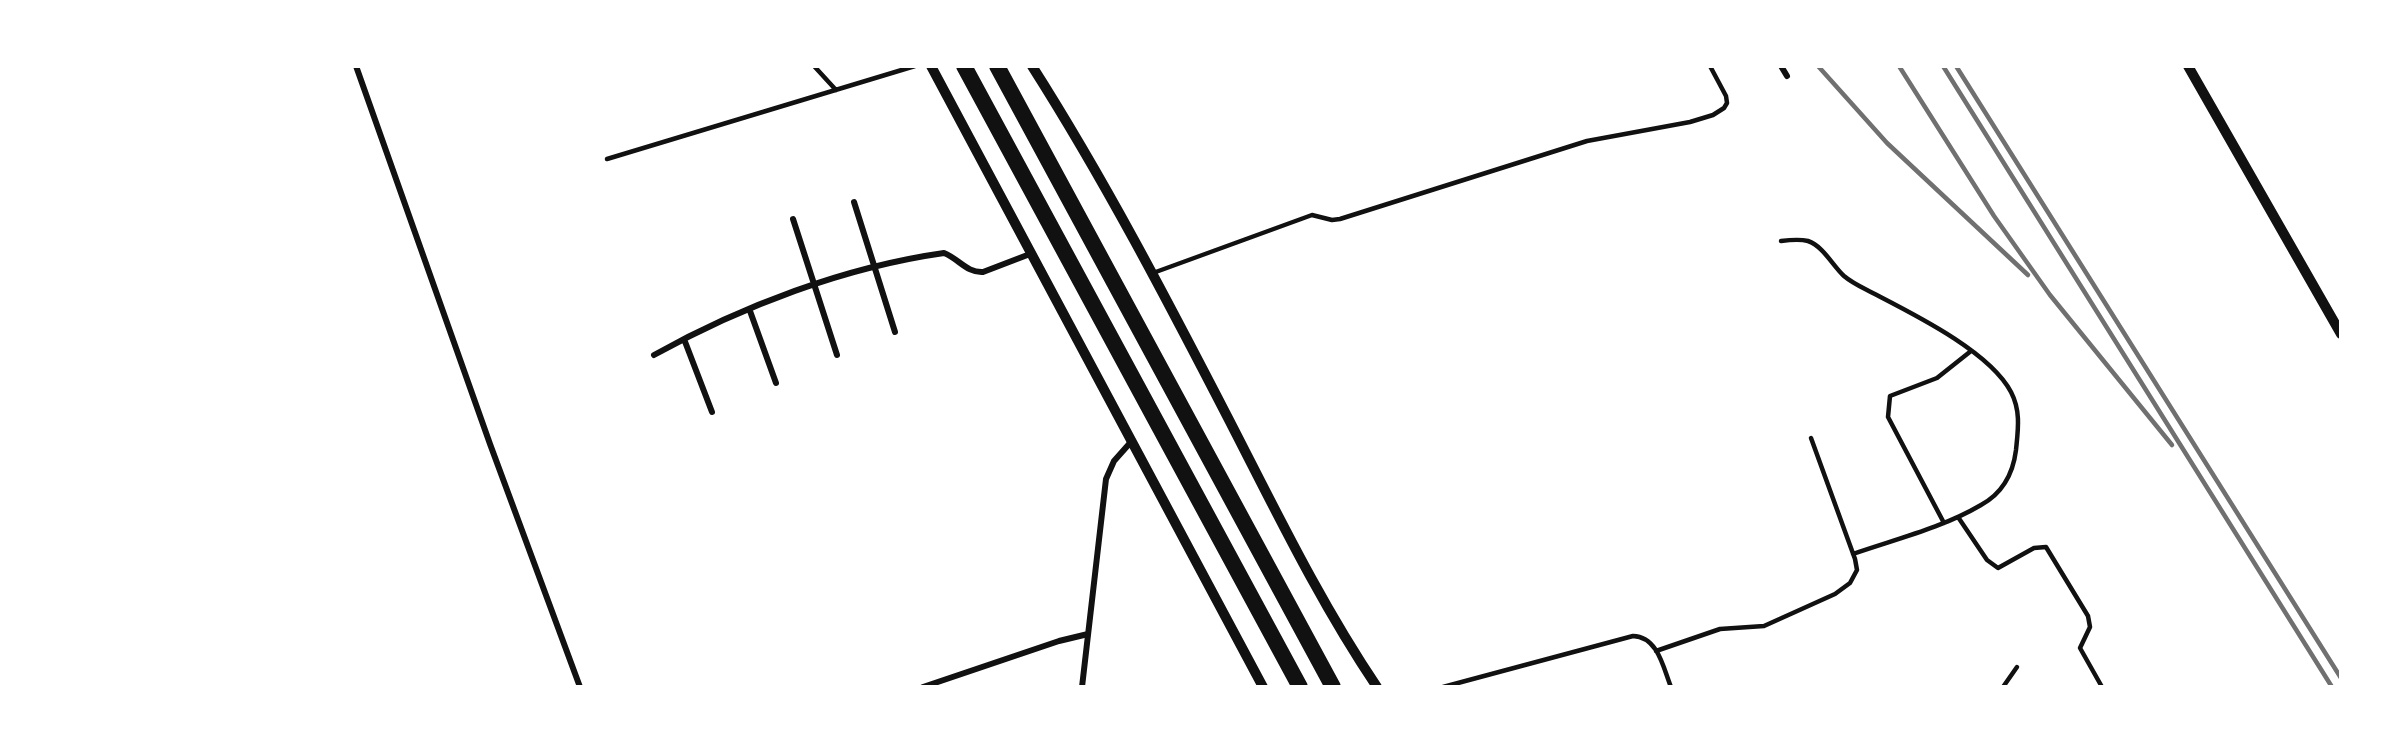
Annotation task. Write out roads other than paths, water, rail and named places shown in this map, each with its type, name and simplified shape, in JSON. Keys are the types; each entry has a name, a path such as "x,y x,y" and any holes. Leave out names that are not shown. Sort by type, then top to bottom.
{"highway":[{"path":"964,66 1300,687"},
{"path":"997,66 1333,687"}],"street":[{"path":"356,66 490,444 580,687"},
{"path":"931,66 1130,443 1263,687"},
{"path":"1032,66 1066,120 1152,273 1306,573 1345,640 1377,687"},
{"path":"1781,66 1787,76"},
{"path":"2188,66 2341,334"},
{"path":"854,202 895,332"},
{"path":"793,219 812,284 837,355"},
{"path":"654,355 684,339 812,284 873,268 944,254 955,257 975,272 983,272 1030,254"},
{"path":"750,311 776,383"},
{"path":"684,339 712,412"},
{"path":"1082,687 1106,479 1113,461 1130,443"},
{"path":"923,687 1059,641 1088,634"}],"lane":[{"path":"813,66 836,90"},
{"path":"607,159 915,66"},
{"path":"1152,273 1312,215 1332,220 1340,219 1587,141 1690,122 1713,115 1724,108 1727,103 1726,96 1710,66"},
{"path":"1781,241 1806,241 1815,244 1845,277 1914,314 1971,351 1994,370 2011,392 2019,422 2014,470 2001,490 1982,505 1958,517 1853,554"},
{"path":"1944,523 1887,417 1887,405 1890,396 1937,378 1971,351"},
{"path":"1656,651 1720,629 1764,626 1836,594 1850,583 1857,570 1853,554 1810,438"},
{"path":"1958,517 1987,560 1998,568 2034,548 2046,547 2088,616 2090,627 2080,648 2102,687"},
{"path":"1443,687 1633,636 1645,636 1656,651 1671,687"},
{"path":"2003,687 2017,667"}],"railway":[{"path":"1818,66 1887,143 2028,275"},
{"path":"1899,66 1994,216 2050,295 2172,445"},
{"path":"1943,66 2332,687"},
{"path":"1956,66 2341,678"}]}
